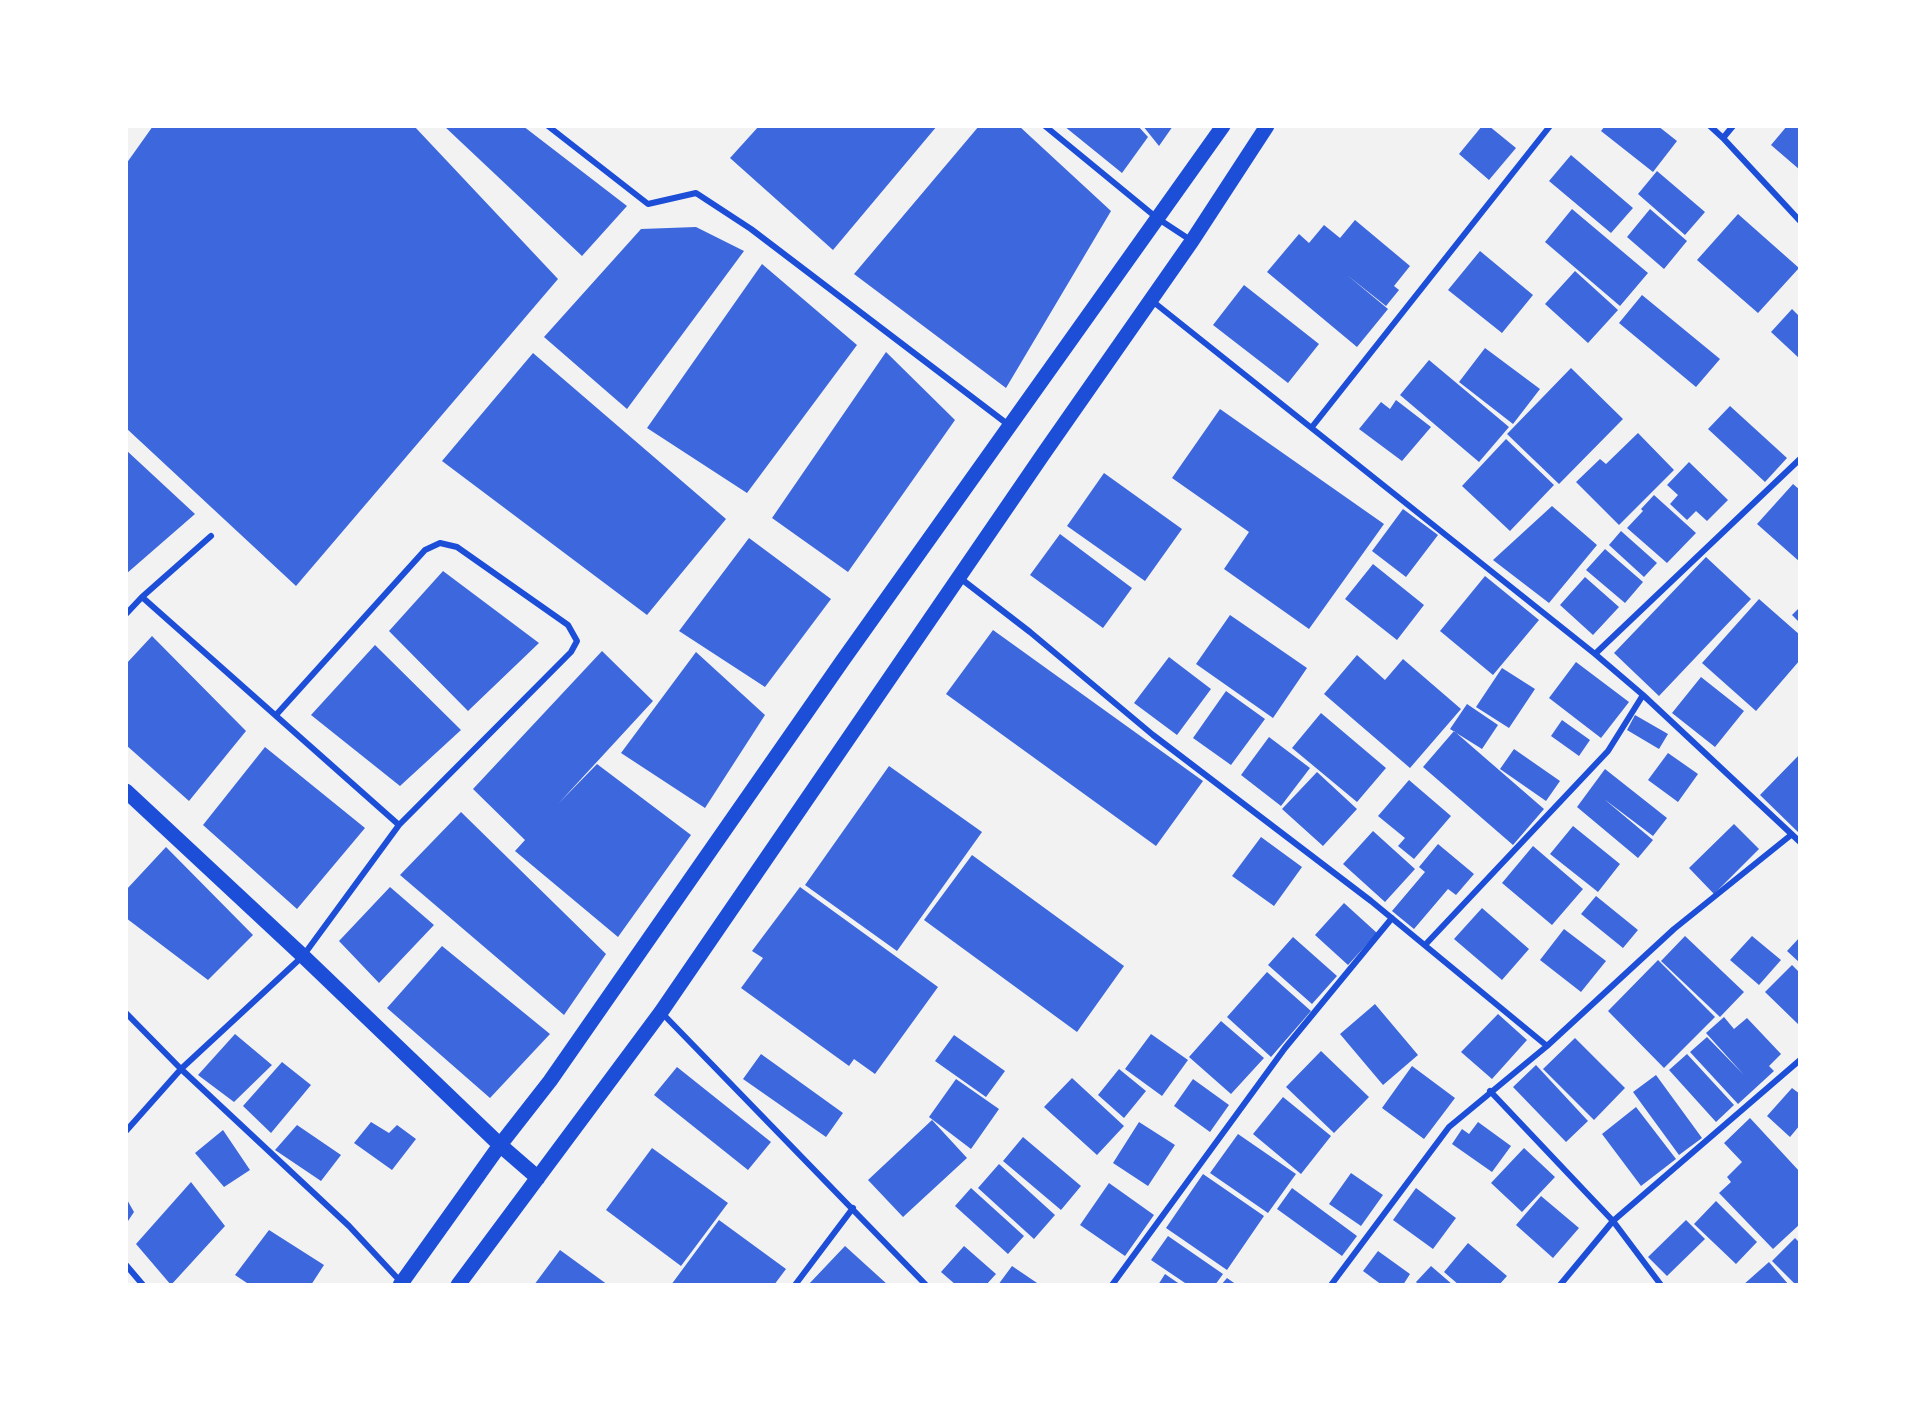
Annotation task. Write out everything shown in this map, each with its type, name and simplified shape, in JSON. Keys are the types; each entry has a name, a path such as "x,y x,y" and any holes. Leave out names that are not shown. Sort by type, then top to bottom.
{"main road":[{"path":"401,1284 500,1145 550,1081 843,660 1223,126"},
{"path":"458,1285 661,1012 1192,241 1268,126"},
{"path":"126,791 303,956 500,1145 538,1178"}],"street":[{"path":"548,126 648,204 696,193 751,229 1010,426"},
{"path":"1045,126 1157,218 1192,241"},
{"path":"1312,427 1550,126"},
{"path":"1710,126 1800,220"},
{"path":"1723,138 1733,126"},
{"path":"1151,299 1595,654 1643,695 1800,842"},
{"path":"1595,654 1800,459"},
{"path":"126,614 211,536"},
{"path":"126,1131 181,1069 303,956 399,825 571,652 577,641 568,625 458,547 440,543 425,550 276,715"},
{"path":"959,578 1030,632 1152,735 1392,918 1546,1046"},
{"path":"142,597 399,825"},
{"path":"1425,945 1608,751 1643,695"},
{"path":"1331,1285 1449,1127 1546,1046 1674,929 1791,835"},
{"path":"1113,1285 1285,1048 1392,918"},
{"path":"661,1012 926,1285"},
{"path":"126,1013 181,1069 349,1226 401,1284"},
{"path":"1560,1285 1613,1221 1800,1060"},
{"path":"1490,1091 1613,1221 1661,1285"},
{"path":"795,1285 853,1208"},
{"path":"126,1265 143,1285"}],"building":[{"path":"153,126 414,126 558,279 296,586 126,428 126,164"},
{"path":"444,126 523,126 627,206 582,256"},
{"path":"759,126 937,126 833,250 730,158"},
{"path":"979,126 1019,126 1111,211 1006,388 854,274"},
{"path":"1064,126 1138,126 1148,137 1122,173"},
{"path":"1143,126 1173,126 1159,146"},
{"path":"1482,126 1489,126 1516,148 1489,180 1459,154"},
{"path":"1605,126 1658,126 1677,141 1653,172 1601,131"},
{"path":"1787,126 1800,126 1800,170 1771,145"},
{"path":"1571,155 1633,208 1611,233 1549,181"},
{"path":"1657,171 1705,212 1685,235 1638,194"},
{"path":"1572,209 1648,273 1620,306 1545,242"},
{"path":"1650,209 1687,241 1664,269 1627,237"},
{"path":"1738,214 1799,268 1758,313 1697,260"},
{"path":"1355,220 1410,266 1394,286 1399,290 1386,306 1347,275 1388,309 1357,347 1267,272 1299,234 1309,243 1324,225 1340,238"},
{"path":"696,227 744,251 627,409 544,337 641,229"},
{"path":"1480,251 1533,295 1502,333 1448,290"},
{"path":"762,264 857,345 747,493 647,428"},
{"path":"1575,271 1618,310 1588,343 1545,304"},
{"path":"1244,285 1319,344 1288,383 1213,325"},
{"path":"1642,295 1720,359 1696,387 1619,323"},
{"path":"1792,309 1800,317 1800,359 1771,332"},
{"path":"1485,348 1540,389 1513,424 1459,382"},
{"path":"886,352 955,420 848,572 772,518"},
{"path":"533,353 726,519 647,615 442,461"},
{"path":"1429,360 1509,427 1479,462 1400,395"},
{"path":"1571,368 1623,419 1559,484 1507,434"},
{"path":"1396,400 1431,427 1402,461 1359,429 1381,402 1390,409"},
{"path":"1730,406 1787,458 1765,482 1708,429"},
{"path":"1220,409 1384,524 1309,629 1224,569 1249,532 1172,478"},
{"path":"1638,433 1674,470 1619,525 1576,482 1600,459 1606,464"},
{"path":"1506,439 1554,485 1510,531 1462,486"},
{"path":"126,450 195,514 126,574"},
{"path":"1689,462 1728,500 1707,521 1696,511 1687,520 1670,504 1678,495 1667,485"},
{"path":"1104,473 1182,529 1145,581 1067,526"},
{"path":"1793,484 1800,490 1800,562 1757,524"},
{"path":"1654,495 1696,533 1667,563 1627,528"},
{"path":"1552,506 1597,545 1549,603 1493,560"},
{"path":"1403,509 1438,535 1406,577 1372,551"},
{"path":"1621,531 1657,563 1644,577 1609,545"},
{"path":"1060,534 1132,588 1103,628 1030,575"},
{"path":"749,538 831,599 765,687 679,631"},
{"path":"1605,549 1643,582 1625,603 1586,570"},
{"path":"1706,557 1751,599 1659,696 1614,653"},
{"path":"1373,564 1424,605 1397,640 1345,599"},
{"path":"443,571 539,643 468,711 389,631"},
{"path":"1485,576 1539,620 1493,675 1440,631"},
{"path":"1585,577 1619,607 1593,635 1560,605"},
{"path":"1759,599 1800,635 1800,660 1756,711 1702,663"},
{"path":"1800,607 1800,623 1792,615"},
{"path":"1230,615 1307,668 1273,718 1196,664"},
{"path":"993,630 1203,781 1156,846 946,694"},
{"path":"152,636 246,731 189,801 126,745 126,664"},
{"path":"375,645 461,730 400,786 311,715"},
{"path":"602,651 653,701 558,804 597,764 691,835 618,937 515,851 525,840 473,789"},
{"path":"696,652 765,715 705,808 621,753"},
{"path":"1357,655 1385,680 1403,659 1461,709 1410,768 1324,694"},
{"path":"1169,657 1211,689 1177,735 1134,703"},
{"path":"1576,662 1629,702 1601,738 1549,698"},
{"path":"1502,668 1535,689 1509,728 1476,707"},
{"path":"1701,677 1744,711 1715,747 1672,713"},
{"path":"1226,691 1265,719 1231,765 1193,738"},
{"path":"1467,704 1498,725 1482,749 1450,729"},
{"path":"1321,713 1386,768 1357,802 1292,748"},
{"path":"1635,715 1668,734 1659,749 1627,730"},
{"path":"1562,720 1590,740 1579,756 1551,736"},
{"path":"1454,731 1544,809 1513,845 1423,767"},
{"path":"1269,737 1310,768 1281,806 1241,775"},
{"path":"265,747 365,828 297,909 203,825"},
{"path":"1514,749 1560,781 1546,801 1500,769"},
{"path":"1668,753 1698,774 1678,802 1648,780"},
{"path":"1800,754 1800,834 1760,795"},
{"path":"889,766 982,832 897,951 805,885"},
{"path":"1605,769 1667,818 1653,836 1604,799 1653,840 1638,858 1577,807"},
{"path":"1317,772 1357,809 1323,846 1282,809"},
{"path":"1409,780 1451,816 1414,859 1398,846 1405,838 1378,816"},
{"path":"461,812 606,954 564,1015 400,875"},
{"path":"1734,824 1759,849 1714,894 1689,868"},
{"path":"1573,826 1620,864 1598,892 1550,854"},
{"path":"1373,831 1415,869 1385,902 1343,864"},
{"path":"1261,837 1302,867 1274,906 1232,876"},
{"path":"1438,844 1474,874 1456,895 1448,889 1414,929 1392,911 1425,872 1419,867"},
{"path":"1533,846 1583,889 1552,925 1502,883"},
{"path":"166,847 253,935 208,980 126,918 126,890"},
{"path":"972,855 1124,966 1077,1032 924,920"},
{"path":"390,887 434,925 379,983 339,941"},
{"path":"800,887 938,987 875,1074 854,1059 849,1066 741,988 763,958 752,951"},
{"path":"1596,896 1638,930 1623,948 1581,914"},
{"path":"1344,903 1377,933 1348,965 1315,935"},
{"path":"1482,908 1529,949 1502,980 1454,939"},
{"path":"1564,929 1606,961 1581,992 1540,960"},
{"path":"1685,936 1744,992 1720,1017 1661,961"},
{"path":"1752,936 1781,960 1759,985 1730,960"},
{"path":"1293,937 1337,976 1312,1004 1268,965"},
{"path":"1800,937 1800,963 1787,951"},
{"path":"442,946 550,1034 490,1098 387,1008"},
{"path":"1658,960 1715,1017 1664,1068 1608,1011"},
{"path":"1792,965 1800,973 1800,1026 1765,992"},
{"path":"1267,972 1311,1011 1271,1057 1227,1017"},
{"path":"1375,1004 1418,1055 1383,1085 1340,1034"},
{"path":"1498,1014 1527,1040 1492,1079 1461,1052"},
{"path":"1724,1017 1734,1029 1747,1018 1781,1054 1769,1066 1774,1071 1738,1104 1690,1052 1707,1037 1744,1075 1706,1033"},
{"path":"1221,1021 1264,1058 1231,1094 1189,1057"},
{"path":"235,1034 272,1065 234,1102 198,1075"},
{"path":"1151,1034 1188,1060 1162,1096 1125,1069"},
{"path":"954,1035 1005,1071 986,1097 935,1061"},
{"path":"1575,1038 1625,1088 1594,1120 1543,1069"},
{"path":"1321,1051 1369,1097 1334,1133 1286,1087"},
{"path":"761,1054 843,1113 826,1137 743,1079"},
{"path":"1687,1054 1734,1105 1716,1122 1669,1070"},
{"path":"282,1062 311,1085 271,1133 243,1106"},
{"path":"1536,1065 1588,1121 1566,1142 1513,1087"},
{"path":"1412,1066 1455,1098 1424,1139 1382,1108"},
{"path":"677,1067 771,1142 748,1170 654,1095"},
{"path":"1119,1069 1146,1091 1124,1118 1098,1095"},
{"path":"1656,1075 1702,1138 1679,1155 1633,1092"},
{"path":"1072,1078 1124,1126 1097,1155 1044,1107"},
{"path":"956,1079 999,1109 971,1149 929,1117"},
{"path":"1193,1079 1229,1105 1210,1132 1174,1106"},
{"path":"1792,1088 1800,1094 1800,1125 1790,1137 1767,1116"},
{"path":"1283,1097 1331,1136 1301,1174 1253,1134"},
{"path":"1636,1107 1676,1159 1641,1186 1602,1134"},
{"path":"1750,1118 1800,1172 1800,1224 1773,1249 1719,1193 1731,1182 1727,1177 1742,1162 1724,1143"},
{"path":"932,1120 967,1158 903,1217 868,1180"},
{"path":"371,1122 389,1133 397,1125 416,1139 392,1170 354,1143"},
{"path":"1139,1122 1175,1145 1148,1186 1113,1163"},
{"path":"1478,1122 1511,1146 1492,1172 1452,1144 1462,1129 1469,1134"},
{"path":"297,1125 341,1155 321,1181 275,1150"},
{"path":"223,1130 250,1170 224,1187 195,1153"},
{"path":"1238,1134 1296,1174 1268,1213 1210,1173"},
{"path":"1023,1137 1081,1186 1061,1210 1003,1161"},
{"path":"652,1148 728,1203 681,1266 606,1210"},
{"path":"1524,1148 1555,1177 1522,1212 1491,1183"},
{"path":"999,1164 1055,1215 1034,1239 978,1188"},
{"path":"1351,1173 1383,1195 1361,1226 1329,1204"},
{"path":"1203,1174 1264,1216 1227,1270 1166,1228"},
{"path":"191,1182 225,1226 171,1285 136,1244"},
{"path":"1109,1183 1154,1215 1125,1256 1080,1225"},
{"path":"971,1188 1024,1236 1008,1254 955,1206"},
{"path":"1292,1188 1357,1236 1342,1256 1277,1209"},
{"path":"1416,1188 1456,1218 1433,1249 1393,1220"},
{"path":"1541,1196 1579,1228 1553,1258 1516,1225"},
{"path":"126,1198 134,1212 126,1224"},
{"path":"1716,1201 1757,1242 1736,1264 1694,1224"},
{"path":"719,1220 786,1269 774,1285 671,1285"},
{"path":"1686,1220 1705,1239 1667,1276 1648,1257"},
{"path":"269,1230 324,1265 311,1285 250,1285 235,1275"},
{"path":"1168,1236 1223,1274 1215,1285 1188,1285 1151,1260"},
{"path":"1795,1238 1800,1243 1800,1285 1796,1285 1772,1261"},
{"path":"1468,1243 1507,1276 1499,1285 1459,1285 1444,1272"},
{"path":"845,1246 888,1285 808,1285"},
{"path":"964,1246 996,1274 986,1285 956,1285 941,1272"},
{"path":"560,1250 608,1285 534,1285"},
{"path":"1378,1251 1410,1274 1403,1285 1382,1285 1363,1271"},
{"path":"1769,1262 1789,1285 1743,1285"},
{"path":"1012,1266 1040,1285 998,1285"},
{"path":"1431,1266 1453,1285 1419,1285 1416,1282"},
{"path":"1165,1274 1181,1285 1158,1285"},
{"path":"1227,1278 1237,1285 1221,1285"}]}
